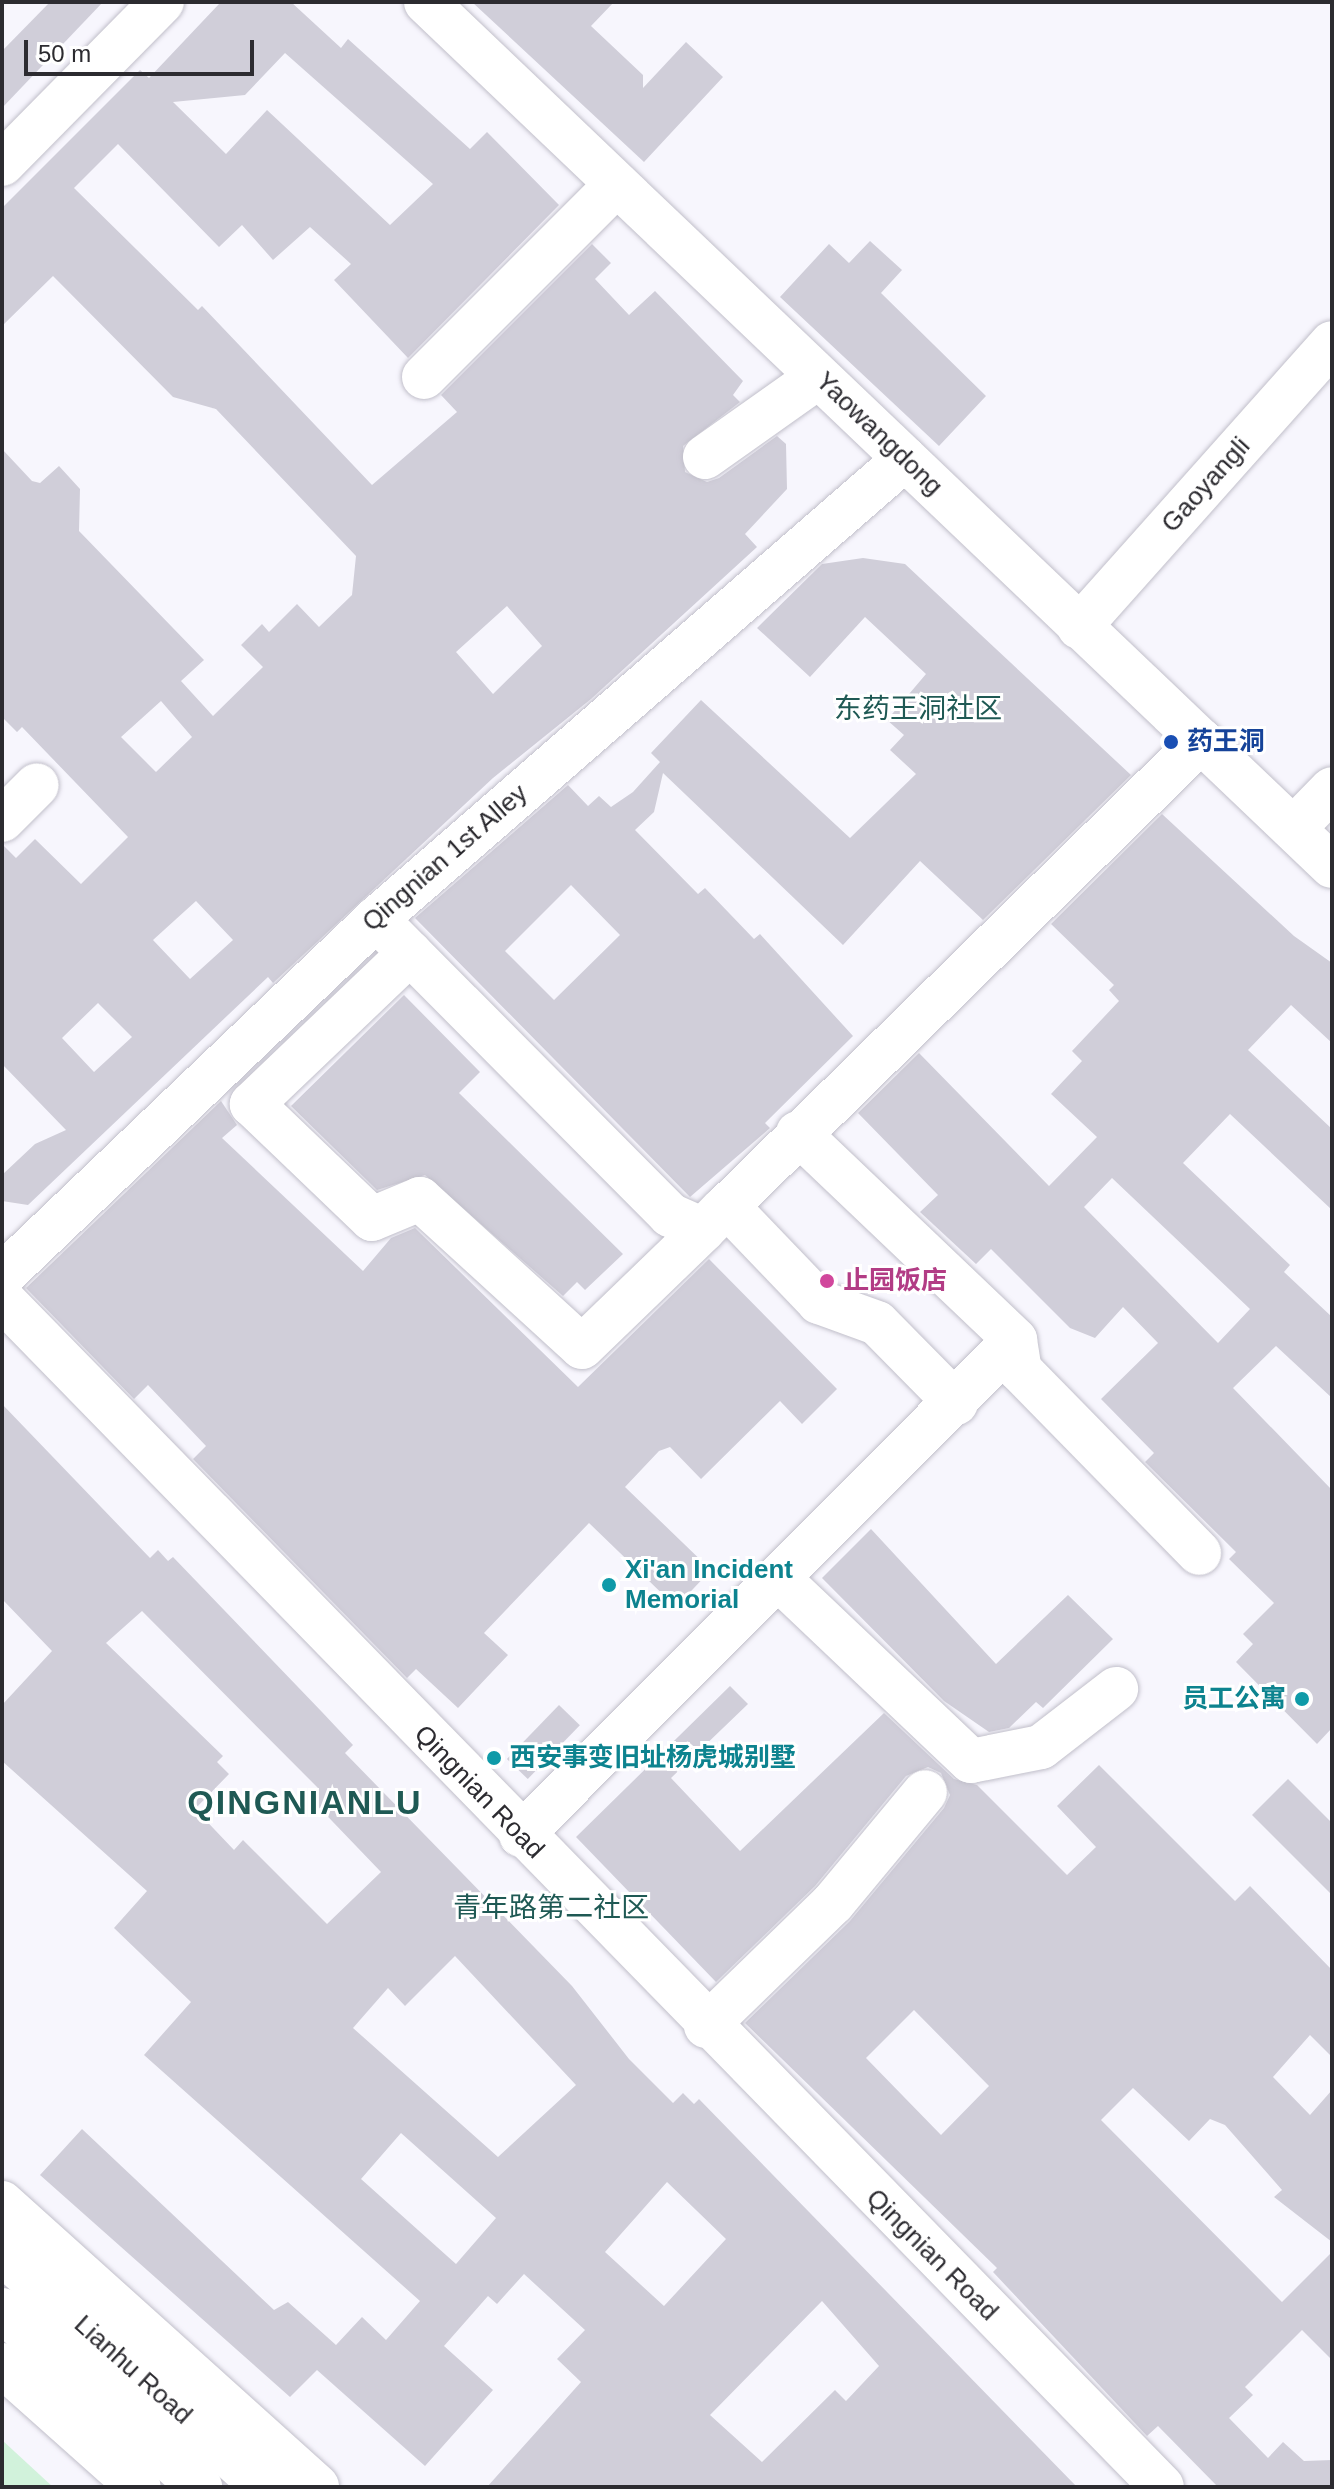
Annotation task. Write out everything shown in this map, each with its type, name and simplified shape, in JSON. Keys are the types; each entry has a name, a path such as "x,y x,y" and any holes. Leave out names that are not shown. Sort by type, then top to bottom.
{"street":[{"path":"2,164 162,2"},
{"name":"Yaowangdong","path":"426,2 1332,866"},
{"path":"424,377 616,185"},
{"name":"Gaoyangli","path":"1079,627 1332,343"},
{"path":"705,457 818,377"},
{"name":"Qingnian 1st Alley","path":"2,1276 376,919 905,459"},
{"path":"410,953 252,1104 372,1219 420,1199 582,1347 1201,741"},
{"path":"2,820 37,785"},
{"path":"1294,828 1332,789"},
{"path":"376,919 670,1215 715,1218 819,1302 877,1323 956,1403"},
{"path":"798,1133 1015,1340 1020,1370 1199,1553"},
{"name":"Qingnian Road","path":"2,1299 706,2026 1162,2487"},
{"path":"521,1835 780,1580 1015,1340"},
{"path":"780,1580 971,1761 1041,1747 1116,1689"},
{"path":"706,2026 833,1903 925,1792"},
{"path":"2,2203 317,2487"},
{"name":"Lianhu Road","path":"2,2253 264,2487"},
{"name":"Lianhu Road","path":"2,2310 200,2487"},
{"path":"2,2365 139,2487"}],"green space":[{"path":"2,2440 53,2487 2,2487"}],"building":[{"path":"50,2 103,2 2,108 2,51"},
{"path":"291,2 341,48 348,39 470,149 487,132 559,205 408,358 334,280 351,264 310,227 273,260 242,225 219,247 118,144 74,188 198,310 202,306 372,485 457,412 441,395 592,244 611,263 595,279 629,315 655,291 743,381 733,395 740,402 683,446 685,472 707,482 719,478 777,436 786,444 787,489 745,534 757,547 591,699 493,778 273,983 268,977 28,1205 2,1201 2,1175 35,1144 66,1130 2,1064 2,844 16,858 35,839 81,884 128,837 22,727 17,732 2,717 2,449 32,481 40,483 59,466 80,489 79,531 204,660 181,681 213,716 263,667 241,645 262,624 269,632 297,604 319,627 352,595 356,556 216,409 173,397 53,276 2,326 2,208 140,70 149,78 219,4","holes":["285,53 433,184 390,225 267,110 226,154 173,102 245,95","507,606 542,646 493,694 456,652","161,701 192,737 156,772 121,737","196,901 233,940 190,979 153,940","98,1003 132,1037 94,1072 62,1038"]},
{"path":"472,2 614,2 591,26 643,75 643,88 686,42 723,77 644,162"},
{"path":"870,241 902,270 881,293 986,396 939,446 780,297 829,244 849,263"},
{"path":"863,558 905,564 1131,775 983,920 920,861 843,945 663,773 654,812 635,830 698,894 705,888 754,939 760,934 853,1036 765,1123 770,1128 690,1197 415,918 568,785 588,806 599,796 611,807 633,792 660,762 651,753 701,700 850,838 916,774 890,750 904,735 887,720 926,674 865,617 810,677 757,628 822,564","holes":["571,885 620,935 554,1000 505,951"]},
{"path":"1162,814 1294,936 1332,963 1332,1043 1291,1005 1248,1050 1332,1129 1332,1210 1230,1114 1183,1163 1290,1265 1284,1272 1332,1317 1332,1398 1276,1346 1233,1388 1332,1490 1332,1728 1317,1744 1236,1662 1253,1644 1243,1634 1274,1603 1229,1559 1236,1552 1145,1462 1154,1453 1101,1399 1158,1343 1123,1307 1095,1338 1070,1328 991,1249 976,1264 920,1212 938,1195 858,1113 919,1053 1049,1186 1097,1137 1051,1094 1082,1061 1072,1051 1119,1001 1109,990 1114,985 1051,924","holes":["1112,1178 1250,1309 1218,1343 1084,1207"]},
{"path":"404,995 480,1072 459,1093 623,1254 585,1290 577,1282 563,1296 425,1175 377,1190 291,1106"},
{"path":"221,1101 237,1125 222,1138 363,1271 391,1238 415,1228 578,1387 709,1259 837,1389 802,1424 780,1401 701,1479 670,1447 659,1451 625,1487 711,1570 676,1607 589,1523 484,1633 508,1655 458,1708 416,1669 407,1678 193,1459 206,1446 148,1385 134,1399 26,1288"},
{"path":"2,1404 150,1558 158,1550 168,1561 173,1557 322,1712 353,1745 345,1753 572,1986 629,2059 673,2103 683,2093 694,2104 699,2099 1077,2487 487,2487 581,2382 557,2359 585,2330 524,2274 497,2304 488,2296 444,2346 493,2390 425,2466 317,2370 290,2397 40,2175 82,2129 274,2310 288,2302 336,2345 362,2317 386,2340 420,2301 144,2055 191,2002 114,1928 147,1891 2,1761 2,1705 52,1651 2,1599","holes":["142,1611 318,1788 309,1797 381,1872 327,1924 243,1840 234,1850 195,1809 229,1774 217,1762 223,1756 106,1643","455,1956 576,2085 498,2157 353,2028 388,1988 405,2006","401,2133 496,2218 456,2264 361,2179","667,2182 726,2239 664,2306 605,2252","822,2301 879,2366 846,2401 835,2390 762,2462 710,2415"]},
{"path":"871,1529 996,1664 1068,1595 1113,1639 1043,1708 1036,1702 1009,1728 989,1732 944,1701 822,1578"},
{"path":"730,1686 748,1704 671,1778 740,1851 884,1713 954,1779 977,1785 1067,1875 1096,1847 1057,1806 1099,1765 1235,1901 1250,1886 1332,1970 1332,2057 1310,2035 1273,2077 1310,2115 1332,2090 1332,2242 1274,2197 1282,2190 1225,2125 1210,2119 1189,2141 1133,2088 1101,2120 1282,2302 1332,2252 1332,2360 1302,2330 1245,2387 1253,2395 1229,2418 1268,2458 1283,2442 1304,2461 1332,2460 1332,2487 1218,2487 1158,2426 1147,2436 993,2272 997,2268 745,2023 850,1921 944,1808 950,1795 941,1773 928,1767 906,1776 815,1886 716,1982 576,1837","holes":["914,2010 989,2086 941,2135 866,2058"]},
{"path":"559,1705 580,1725 528,1779 507,1759"},
{"path":"1288,1779 1332,1823 1332,1895 1252,1815"}],"place":[{"name":"药王洞","path":"1171,742"},
{"name":"止园饭店","path":"827,1281"},
{"name":"Xi'an Incident Memorial","path":"609,1585"},
{"name":"员工公寓","path":"1302,1699"},
{"name":"西安事变旧址杨虎城别墅","path":"494,1758"}],"district":[{"name":"东药王洞社区","path":"918,709"},
{"name":"QINGNIANLU","path":"305,1803"},
{"name":"青年路第二社区","path":"551,1908"}]}
